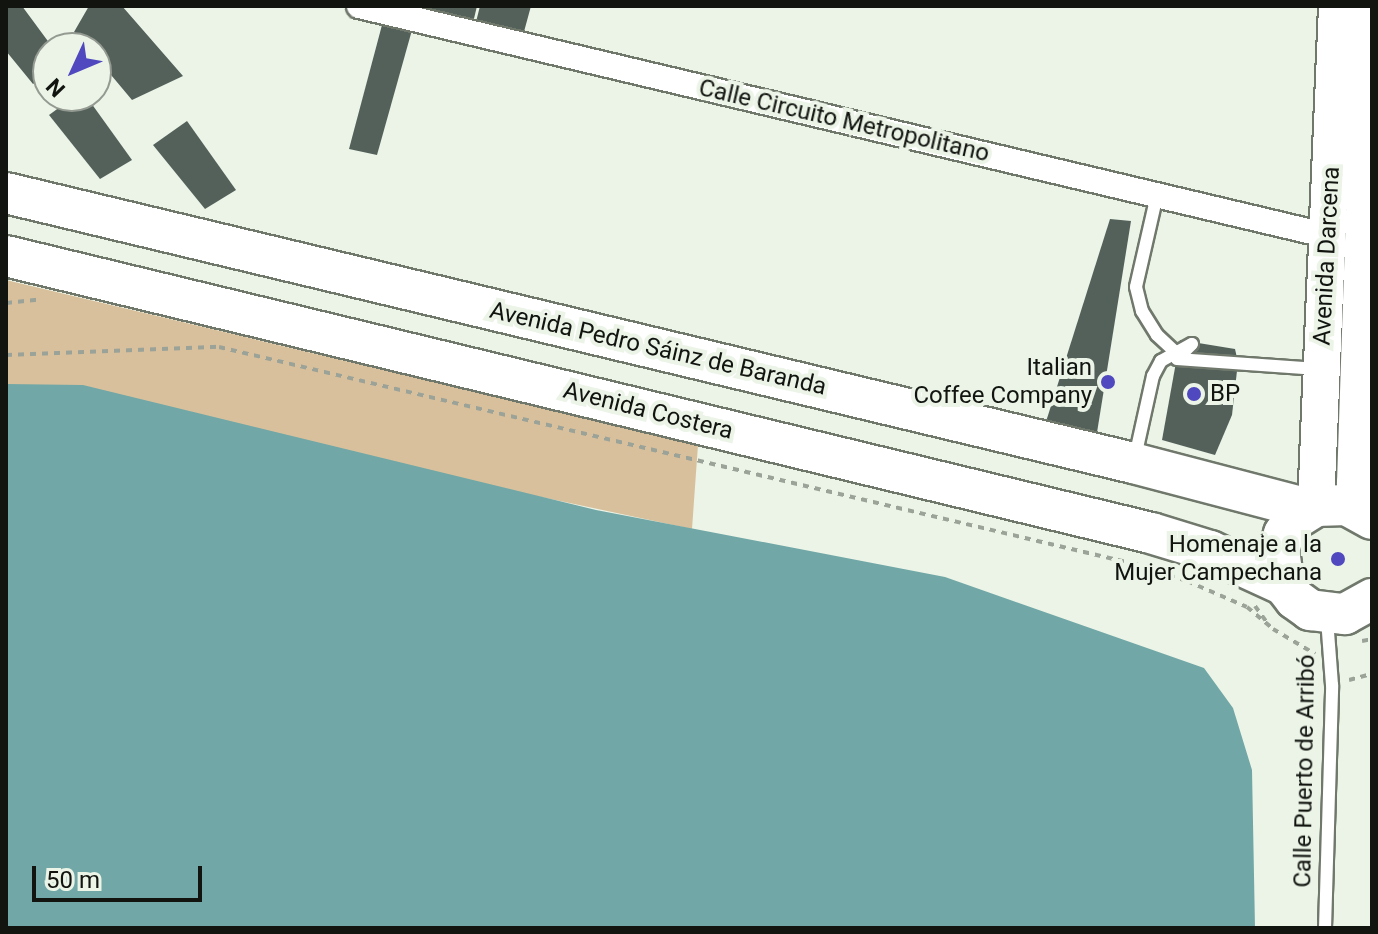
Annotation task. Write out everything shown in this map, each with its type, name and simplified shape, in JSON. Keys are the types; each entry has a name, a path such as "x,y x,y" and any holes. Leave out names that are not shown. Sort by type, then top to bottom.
{"main road":[{"name":"Avenida Darcena","path":"1337,6 1318,446 1343,506"},
{"name":"Avenida Darcena","path":"1343,506 1355,483 1371,16"},
{"name":"Avenida Pedro Sáinz de Baranda","path":"6,193 1133,463 1343,506"},
{"name":"Avenida Costera","path":"6,256 1151,533 1210,551 1284,585 1295,599 1310,610 1358,607"},
{"path":"1284,585 1279,559 1284,534 1343,506"}],"street":[{"name":"Calle Circuito Metropolitano","path":"359,6 1329,236"}],"lane":[{"path":"1343,6 1371,16"},
{"path":"1157,195 1136,287 1142,311 1157,335 1174,351"},
{"path":"1133,463 1153,376 1161,361 1174,351 1192,344 1177,359 1320,370"},
{"name":"Calle Puerto de Arribó","path":"1325,928 1332,685 1329,663 1358,607"}],"path":[{"path":"6,355 219,347 250,354 1135,564 1187,581 1247,607 1273,629 1329,663"},
{"path":"1332,685 1372,674"}],"shaded area":[{"path":"6,280 698,445 692,529 160,416 6,401"}],"water":[{"path":"6,384 83,385 596,510 945,577 1204,668 1233,708 1252,770 1255,928 6,928"}],"building":[{"path":"6,6 22,6 41,32 32,32 32,83 6,51"},
{"path":"89,6 122,6 183,76 132,100 112,76 112,32 74,32"},
{"path":"431,6 477,6 472,27 428,15"},
{"path":"480,6 531,6 522,39 475,26"},
{"path":"382,25 412,30 377,155 349,149"},
{"path":"53,112 98,112 132,160 100,179 49,115"},
{"path":"187,121 236,190 205,209 153,145"},
{"path":"1110,219 1131,221 1095,445 1044,428"},
{"path":"1180,340 1235,349 1238,362 1232,415 1215,455 1162,440"}],"place":[{"name":"Italian Coffee Company","path":"1108,382"},
{"name":"BP","path":"1194,394"},
{"name":"Homenaje a la Mujer Campechana","path":"1338,559"}]}
